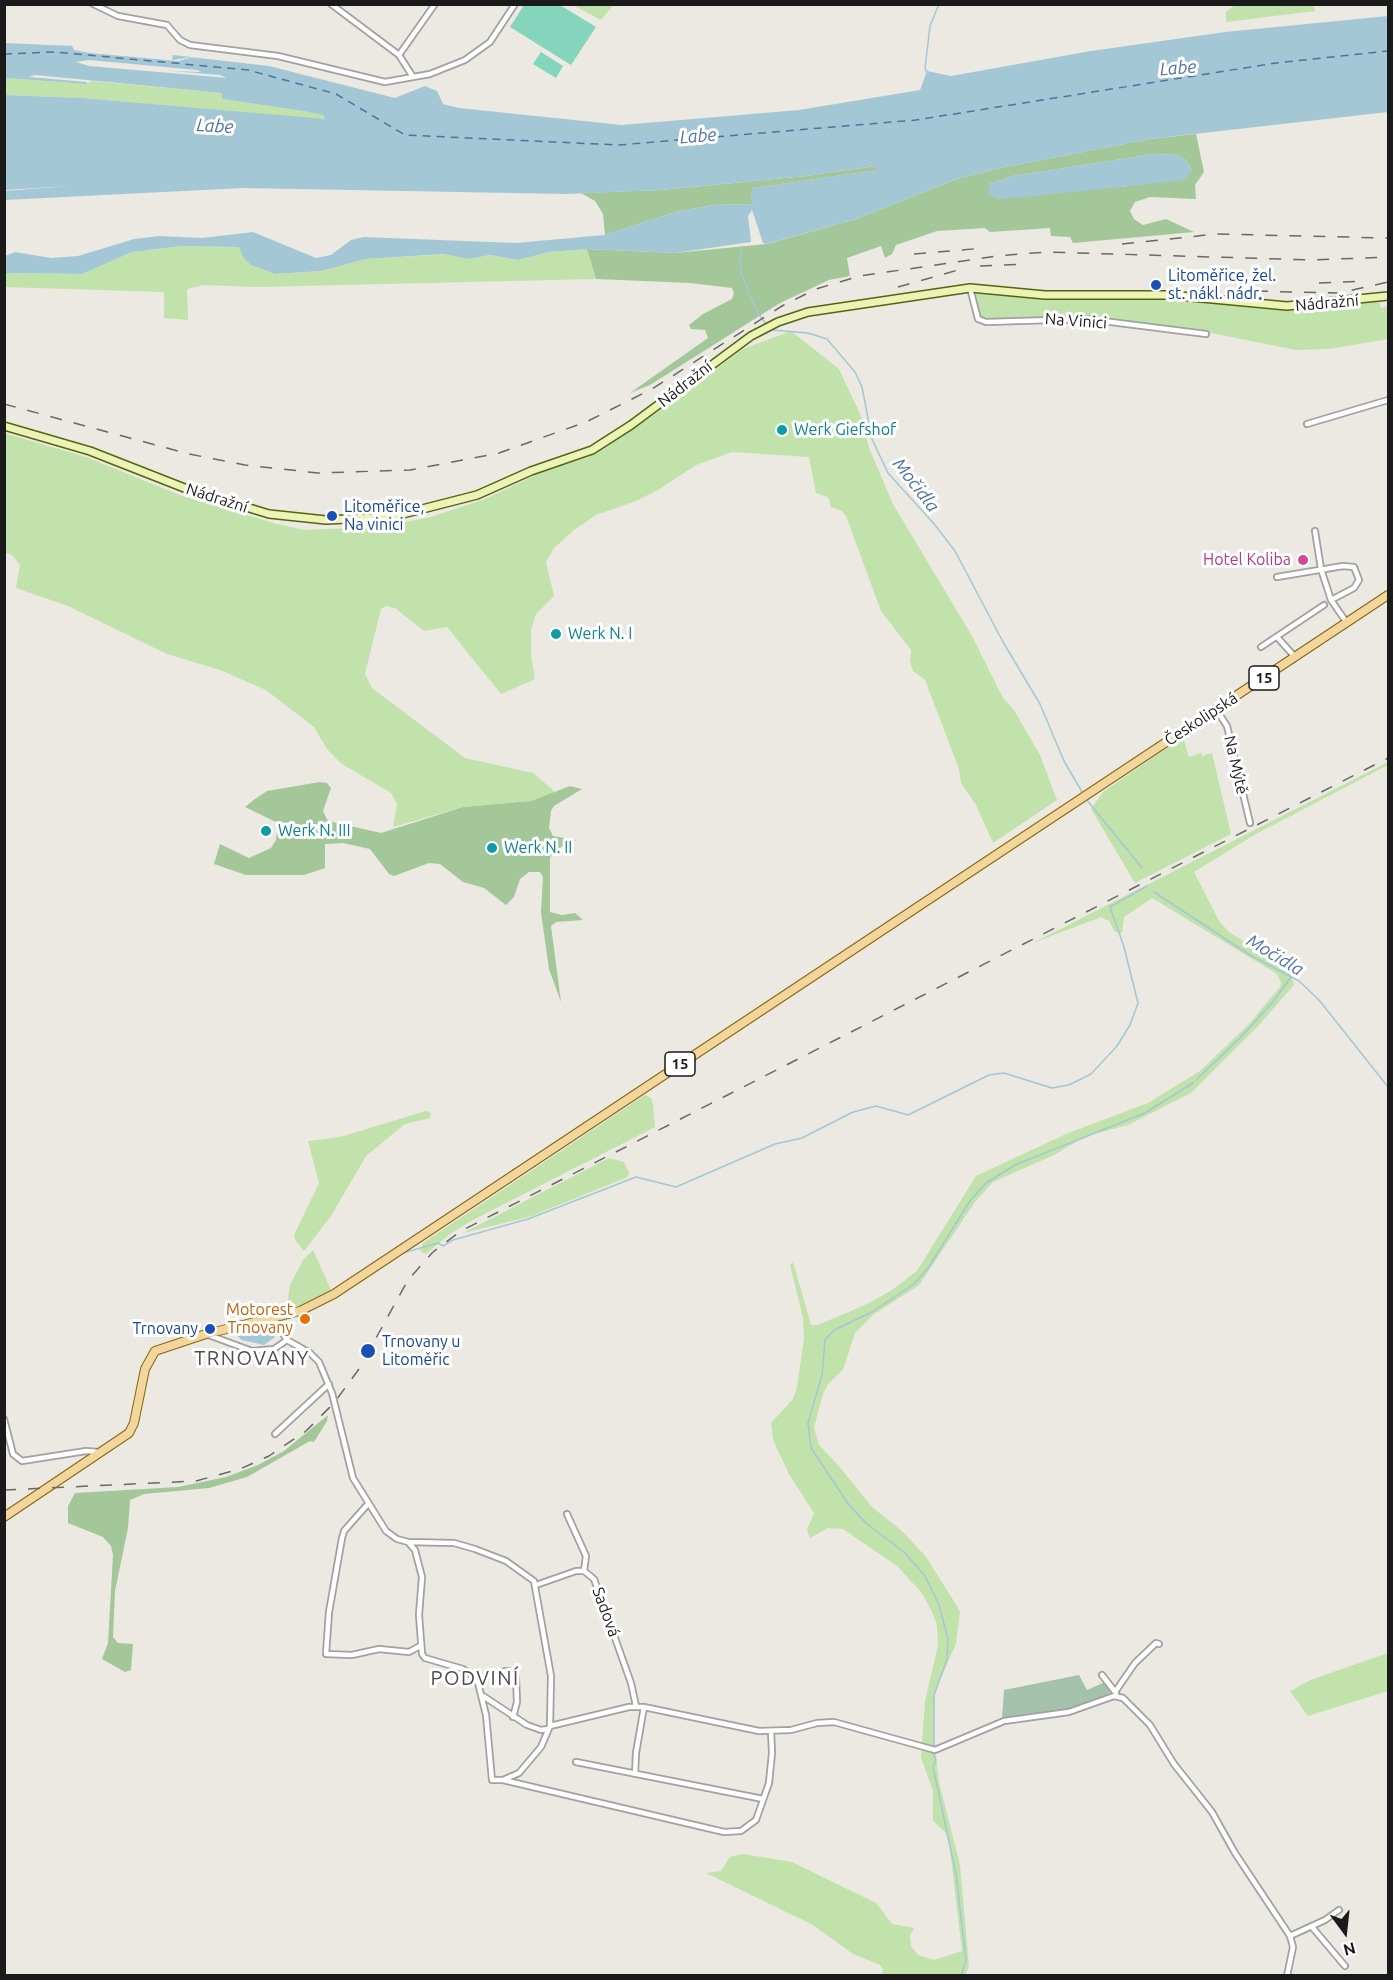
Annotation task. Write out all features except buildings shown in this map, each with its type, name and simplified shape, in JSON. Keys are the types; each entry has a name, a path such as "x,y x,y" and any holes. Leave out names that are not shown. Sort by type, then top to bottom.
{"main road":[{"name":"Nádražní","path":"4,426 90,451 187,489 268,514 326,520 391,518 477,495 531,471 592,450 631,425 734,346 763,328 815,311 970,288 1045,295 1170,295 1287,306 1389,296"},
{"name":"Českolipská","path":"273,1318 300,1311 334,1294 1389,595"},
{"name":"15","path":"4,1516 124,1437 132,1428 139,1388 151,1355 160,1348 273,1318"}],"street":[{"path":"93,4 118,16 167,25 180,40 190,45 289,58 375,81 441,71 478,51 500,30 515,4"},
{"path":"331,4 399,55 413,77"},
{"path":"399,55 435,4"},
{"name":"Na Vinici","path":"970,288 978,319 986,322 1087,319 1206,334"},
{"path":"1307,424 1389,400"},
{"path":"1315,531 1321,569 1331,600 1347,623"},
{"path":"1277,577 1343,566 1354,567 1359,580 1354,588 1331,600"},
{"path":"1261,647 1324,605"},
{"path":"1277,637 1295,657"},
{"name":"Na Mýtě","path":"1216,709 1227,726 1250,823"},
{"path":"273,1318 287,1340 315,1356 329,1384 350,1469 368,1505 386,1531 397,1539 408,1542 454,1544 475,1549 516,1567 536,1585 551,1676 549,1727 541,1747 529,1762 519,1773 503,1780"},
{"path":"206,1334 252,1351 273,1349 287,1340"},
{"path":"275,1434 329,1384"},
{"path":"4,1419 13,1454 22,1461 92,1450 102,1452"},
{"path":"368,1505 344,1531 342,1538 329,1612 326,1654 352,1655 379,1649 409,1652 420,1646"},
{"path":"567,1514 586,1556 584,1570"},
{"path":"408,1542 418,1557 422,1577 420,1646 425,1658 463,1669 477,1679 483,1696 492,1780 503,1780 733,1832 748,1828 756,1820 771,1771 771,1731"},
{"name":"Sadová","path":"536,1585 584,1570 594,1579 634,1691 636,1706"},
{"path":"1115,1692 1136,1663 1156,1643 1159,1644"},
{"path":"477,1679 505,1671 512,1672 516,1677 517,1702 513,1717"},
{"path":"1102,1675 1115,1692 1150,1725 1174,1764 1212,1812 1290,1936 1293,1947 1287,1976"},
{"path":"483,1696 513,1717 541,1730 636,1706 759,1731 791,1730 817,1723 834,1722 935,1750 1004,1721 1069,1712 1114,1696 1123,1698"},
{"path":"635,1774 636,1753 644,1707"},
{"path":"576,1762 763,1799"},
{"path":"1290,1936 1312,1927 1339,1910"},
{"path":"1312,1927 1345,1966"}],"green space":[{"path":"524,5 560,5 596,27 571,65 510,27"},
{"path":"573,5 613,5 601,20"},
{"path":"1235,5 1313,5 1315,11 1226,22 1226,12"},
{"path":"541,52 563,66 556,78 533,64"},
{"path":"5,78 87,84 91,81 222,93 222,99 323,115 325,120 83,98 5,95"},
{"path":"1196,134 1204,172 1195,185 1196,199 1150,197 1135,202 1130,211 1134,219 1143,225 1166,219 1194,232 1073,243 1070,237 1051,236 1050,228 990,232 985,228 937,231 896,245 892,254 885,258 881,246 847,258 850,276 829,280 780,303 650,385 630,393 708,338 705,330 691,329 689,325 703,314 732,299 734,293 732,288 690,283 596,279 587,249 675,253 767,244 856,219 957,179 1000,168 1150,139","holes":["1154,154 1176,155 1186,160 1192,171 1123,187 989,184 1013,176"]},
{"path":"875,166 878,170 753,188 751,197 754,204 713,205 676,212 605,235 603,214 595,201 581,193 661,190 806,176"},
{"path":"182,246 240,247 251,265 276,274 321,271 366,259 451,254 469,259 490,255 518,260 549,252 587,249 596,279 258,287 203,285 187,289 188,320 164,318 164,292 5,287 5,273 82,274 132,252"},
{"path":"973,290 1045,298 1169,298 1287,309 1379,300 1381,308 1388,306 1388,339 1329,349 1296,350 1206,332 1087,317 986,319 980,317"},
{"path":"791,331 839,369 862,418 869,448 893,504 972,636 1003,698 1014,710 1040,755 1057,800 993,843 976,805 961,783 959,769 925,680 913,671 910,661 911,650 881,611 846,516 842,511 831,507 828,497 816,493 809,457 732,452 696,465 658,490 636,501 596,515 574,530 553,549 546,562 554,596 536,614 531,630 531,655 535,679 501,694 447,627 424,631 395,608 386,606 381,609 365,674 372,688 465,758 533,773 555,792 531,801 463,807 393,827 397,804 391,793 342,764 327,749 314,727 266,690 220,670 167,654 68,606 16,588 20,565 12,555 5,552 4,433 86,457 182,496 277,524 304,530 379,527 431,517 485,499 544,471 587,458 651,417 743,349"},
{"path":"1183,737 1189,757 1201,753 1202,756 1212,753 1231,834 1135,883 1091,809 1103,792"},
{"path":"1388,762 1388,765 1254,835 1194,872 1219,921 1229,932 1290,971 1294,985 1258,1026 1191,1093 1128,1125 1086,1136 1054,1155 993,1182 975,1202 919,1285 873,1315 855,1333 843,1370 828,1384 823,1394 814,1427 819,1445 871,1506 903,1532 926,1557 960,1611 956,1644 935,1691 934,1739 939,1782 960,1865 969,1966 965,1975 882,1975 883,1969 880,1965 853,1954 813,1925 706,1873 721,1871 730,1857 743,1854 792,1862 876,1903 892,1924 914,1928 910,1936 911,1946 918,1955 934,1960 962,1951 950,1849 946,1833 933,1821 933,1791 921,1757 925,1701 938,1645 937,1625 933,1614 922,1593 897,1566 843,1529 828,1528 810,1538 807,1530 814,1513 789,1474 773,1440 771,1423 793,1399 797,1387 804,1339 803,1318 790,1265 793,1262 811,1325 818,1325 867,1304 892,1290 917,1271 976,1176 1066,1134 1148,1103 1200,1071 1248,1025 1280,987 1281,982 1277,974 1152,898 1124,917 1122,933 1115,932 1109,921 1101,917 1033,943"},
{"path":"320,782 327,783 331,788 323,811 328,821 381,833 463,807 531,801 570,786 582,789 554,806 551,811 549,828 553,836 576,840 553,851 550,858 550,912 562,915 575,913 583,920 556,922 551,926 561,1002 549,969 541,912 543,877 540,872 529,872 520,879 514,897 506,905 484,888 463,882 440,864 429,863 394,876 389,874 370,849 343,843 325,844 325,868 304,875 246,875 214,864 220,844 249,858 271,848 276,840 278,823 245,807 255,799 267,791"},
{"path":"645,1095 651,1098 653,1104 655,1127 471,1221 450,1234 426,1254 420,1251 423,1243"},
{"path":"426,1111 431,1113 430,1118 405,1124 366,1156 331,1216 304,1251 295,1240 294,1235 319,1183 308,1141 340,1137"},
{"path":"609,1158 624,1162 629,1172 628,1177 529,1217 463,1233"},
{"path":"313,1250 331,1290 290,1310 287,1306 290,1285 303,1260"},
{"path":"328,1415 327,1421 314,1442 310,1441 247,1477 209,1488 144,1494 130,1500 128,1528 115,1591 113,1637 118,1643 133,1644 131,1670 125,1672 102,1659 108,1643 113,1555 111,1546 103,1537 68,1523 68,1506 75,1493 178,1487 226,1477 258,1465 284,1451"},
{"path":"1388,1653 1388,1691 1308,1716 1290,1691 1313,1679"},
{"path":"1079,1675 1087,1690 1105,1682 1115,1694 1111,1695 1109,1692 1108,1696 1067,1709 1002,1718 1004,1690"}],"water":[{"name":"Labe","path":"1388,16 1388,112 1150,139 1000,168 957,179 856,219 766,244 763,243 752,210 748,216 751,242 675,253 587,249 549,252 518,260 490,255 469,259 444,254 366,259 321,271 275,274 251,265 243,257 239,247 182,246 132,252 82,274 5,273 5,256 15,252 51,258 78,256 134,239 160,236 202,238 253,232 316,258 331,255 351,240 364,237 515,243 605,235 676,212 713,205 754,204 750,194 753,188 877,170 875,166 806,176 661,190 566,194 243,188 5,200 5,191 70,186 5,190 5,95 83,98 325,119 323,115 303,111 222,99 222,93 35,75 29,77 87,82 87,84 5,78 5,43 72,46 74,50 90,53 178,61 193,57 269,66 395,98 425,86 437,91 443,104 459,108 622,125 799,110 920,90 927,71 951,76 1091,51 1225,32","holes":["89,60 201,72 171,71 220,75 227,78 89,66 76,62"]},
{"path":"173,55 192,57 172,60"},
{"path":"1154,154 1176,155 1186,160 1192,171 1184,180 1131,186 1003,199 997,199 988,193 989,184 1013,176"},
{"path":"265,1324 275,1337 264,1345 242,1340 235,1334"}],"waterway":[{"path":"927,73 925,68 930,26 939,4"},
{"name":"Močidla","path":"742,246 741,273 757,312 766,324"},
{"name":"Močidla","path":"772,330 808,333 827,339 855,372 862,387 872,439 888,473 955,551 1003,642 1040,704 1064,761 1082,792"},
{"name":"Močidla","path":"1086,799 1142,868"},
{"path":"403,1253 438,1243 443,1246 453,1240 528,1219 636,1177 676,1187 775,1144 802,1138 853,1112 876,1106 908,1115 989,1075 1004,1073 1052,1088 1069,1085 1091,1074 1117,1046 1130,1025 1138,1003 1124,947 1110,907 1147,886"},
{"name":"Močidla","path":"1154,892 1250,955 1299,981 1319,1000 1388,1087"},
{"path":"1197,1079 1239,1039 1272,1003 1291,977"},
{"path":"934,1747 934,1695 947,1659 948,1639 939,1605 925,1576 905,1553 866,1523 849,1505 811,1448 808,1423 822,1375 825,1340 834,1330 872,1312 914,1284 928,1268 970,1201 986,1183 1015,1165 1145,1113 1193,1083"},
{"path":"314,1308 323,1304"},
{"path":"277,1322 296,1316"},
{"path":"265,1324 273,1323"},
{"path":"933,1753 936,1760 933,1767 956,1874 966,1960 961,1976"}],"ferry route":[{"path":"4,54 55,52 248,70 336,94 405,135 619,145 916,120 1276,63 1388,51"}],"railway":[{"path":"1122,244 1216,234 1388,238"},
{"path":"914,254 984,248"},
{"path":"4,404 189,454 245,465 318,473 410,470 499,453 586,422 652,389 782,306 816,289 860,276 997,256 1046,252 1313,260 1388,257"},
{"path":"980,266 1028,264"},
{"path":"898,287 965,268"},
{"path":"1319,283 1365,281"},
{"path":"1208,290 1339,293 1388,282"},
{"path":"4,1490 196,1481 240,1469 269,1456 306,1431 334,1403 359,1369 408,1280 433,1252 461,1231 1388,758"}],"place":[{"name":"Litoměřice, žel. st. nákl. nádr.","path":"1156,285"},
{"name":"Werk Giefshof","path":"782,430"},
{"name":"Litoměřice, Na vinici","path":"332,516"},
{"name":"Hotel Koliba","path":"1303,560"},
{"name":"Werk N. I","path":"556,634"},
{"name":"Werk N. III","path":"266,831"},
{"name":"Werk N. II","path":"492,848"},
{"name":"Motorest Trnovany","path":"305,1319"},
{"name":"Trnovany","path":"210,1329"},
{"name":"Trnovany u Litoměřic","path":"368,1351"}],"district":[{"name":"TRNOVANY","path":"252,1358"},
{"name":"PODVINÍ","path":"475,1678"}]}
